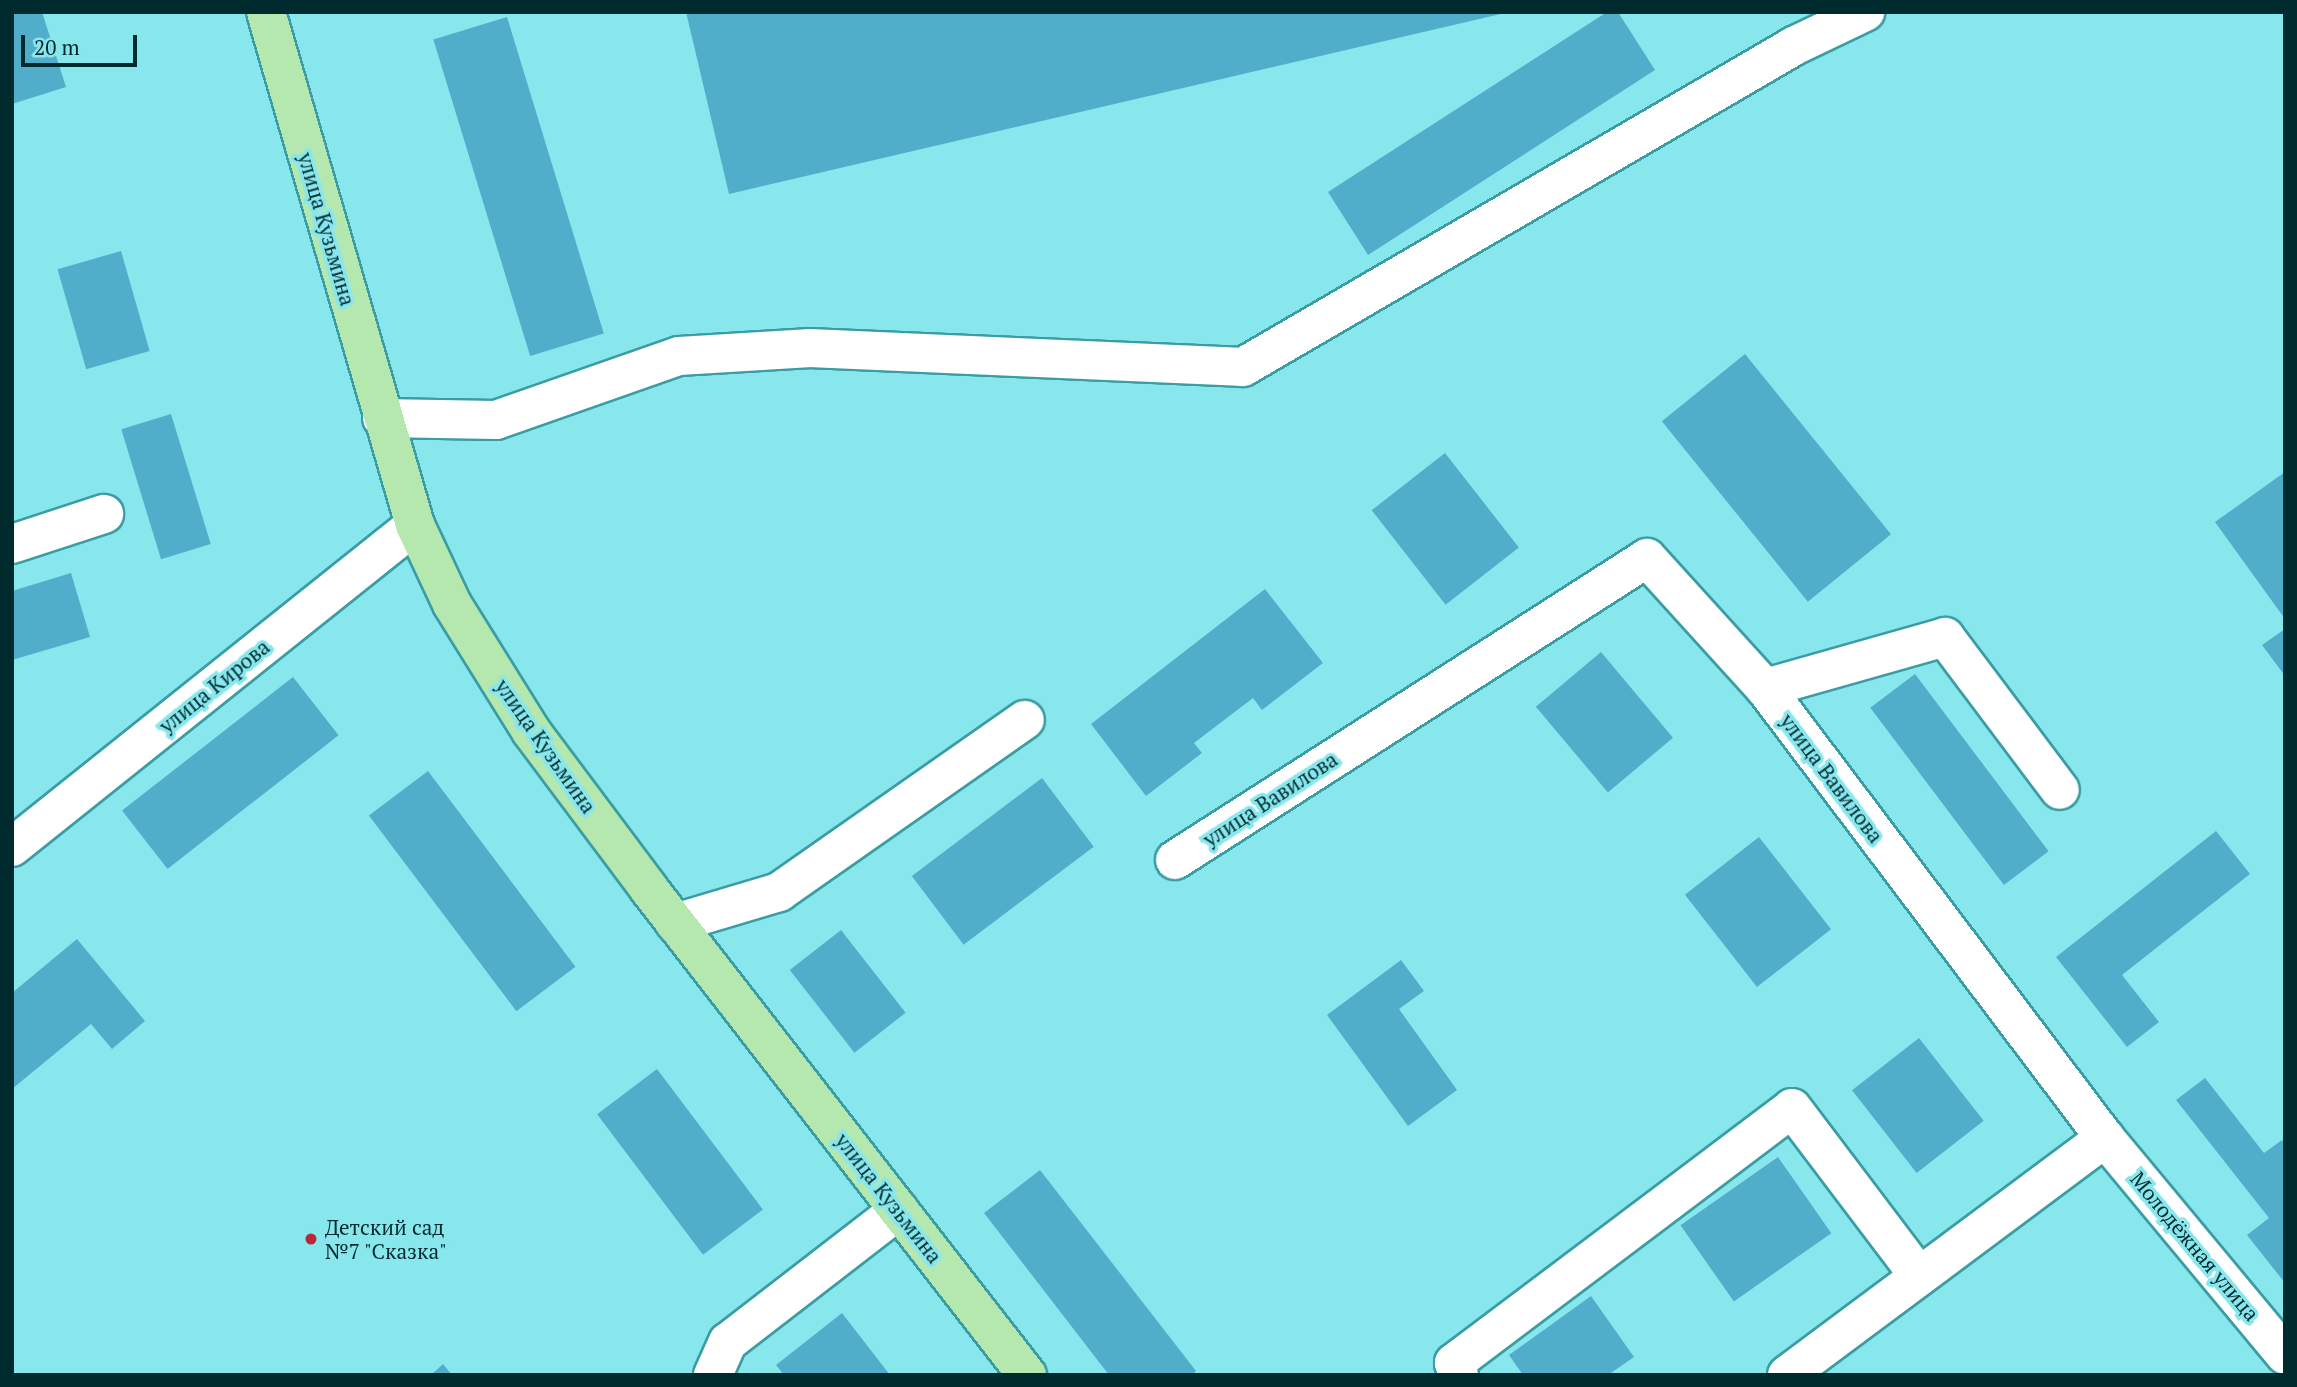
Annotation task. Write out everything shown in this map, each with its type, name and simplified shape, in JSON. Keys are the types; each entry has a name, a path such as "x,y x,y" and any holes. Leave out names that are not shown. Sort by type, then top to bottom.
{"main road":[{"name":"улица Кузьмина","path":"266,12 415,525 452,604 531,731 675,923 1027,1375"}],"street":[{"path":"382,418 496,420 679,356 811,348 1243,367 1794,46 1865,12"},
{"path":"12,544 104,514"},
{"name":"улица Кирова","path":"12,847 415,525"},
{"name":"улица Вавилова","path":"1175,860 1647,558 1765,688 2105,1138"},
{"path":"1765,688 1945,638 2060,790"},
{"path":"675,923 779,892 1024,720"},
{"path":"1450,1371 1792,1108 1920,1276"},
{"path":"1787,1375 2105,1138"},
{"name":"Молодёжная улица","path":"2105,1138 2285,1354"},
{"path":"713,1375 729,1342 899,1210"}],"building":[{"path":"12,12 42,12 66,87 12,104"},
{"path":"686,12 1504,12 1505,13 729,194"},
{"path":"1607,12 1618,12 1655,70 1368,255 1328,192"},
{"path":"507,17 604,334 530,356 433,40"},
{"path":"121,251 150,351 86,369 58,269"},
{"path":"1745,354 1891,534 1808,602 1662,421"},
{"path":"171,414 211,544 161,559 121,429"},
{"path":"1445,453 1519,548 1446,605 1372,510"},
{"path":"2285,472 2285,619 2215,522"},
{"path":"71,573 90,637 12,660 12,591"},
{"path":"1265,589 1323,663 1262,710 1253,698 1194,743 1202,753 1146,796 1091,724"},
{"path":"2285,629 2285,676 2262,645"},
{"path":"1601,652 1673,738 1608,792 1536,707"},
{"path":"1915,674 2049,851 2004,885 1870,708"},
{"path":"293,677 339,735 168,869 122,811"},
{"path":"428,771 575,967 516,1011 369,816"},
{"path":"1042,778 1094,847 964,945 912,876"},
{"path":"2216,831 2250,874 2122,975 2159,1022 2127,1047 2056,957"},
{"path":"1759,837 1831,929 1757,987 1685,895"},
{"path":"841,930 906,1013 854,1053 790,970"},
{"path":"77,939 145,1021 112,1049 91,1024 12,1089 12,993"},
{"path":"1401,960 1424,991 1399,1009 1457,1090 1408,1126 1327,1015"},
{"path":"1919,1038 1984,1121 1917,1173 1852,1090"},
{"path":"657,1069 763,1210 703,1255 597,1114"},
{"path":"2205,1078 2264,1153 2282,1140 2285,1144 2285,1283 2247,1235 2269,1218 2176,1100"},
{"path":"1778,1157 1831,1233 1734,1301 1681,1225"},
{"path":"1040,1170 1196,1371 1192,1375 1109,1375 984,1213"},
{"path":"1591,1296 1634,1357 1608,1375 1523,1375 1509,1355"},
{"path":"842,1313 890,1375 784,1375 776,1365"},
{"path":"443,1364 452,1375 431,1375"}],"place":[{"name":"Детский сад №7 \"Сказка\"","path":"311,1239"}]}
